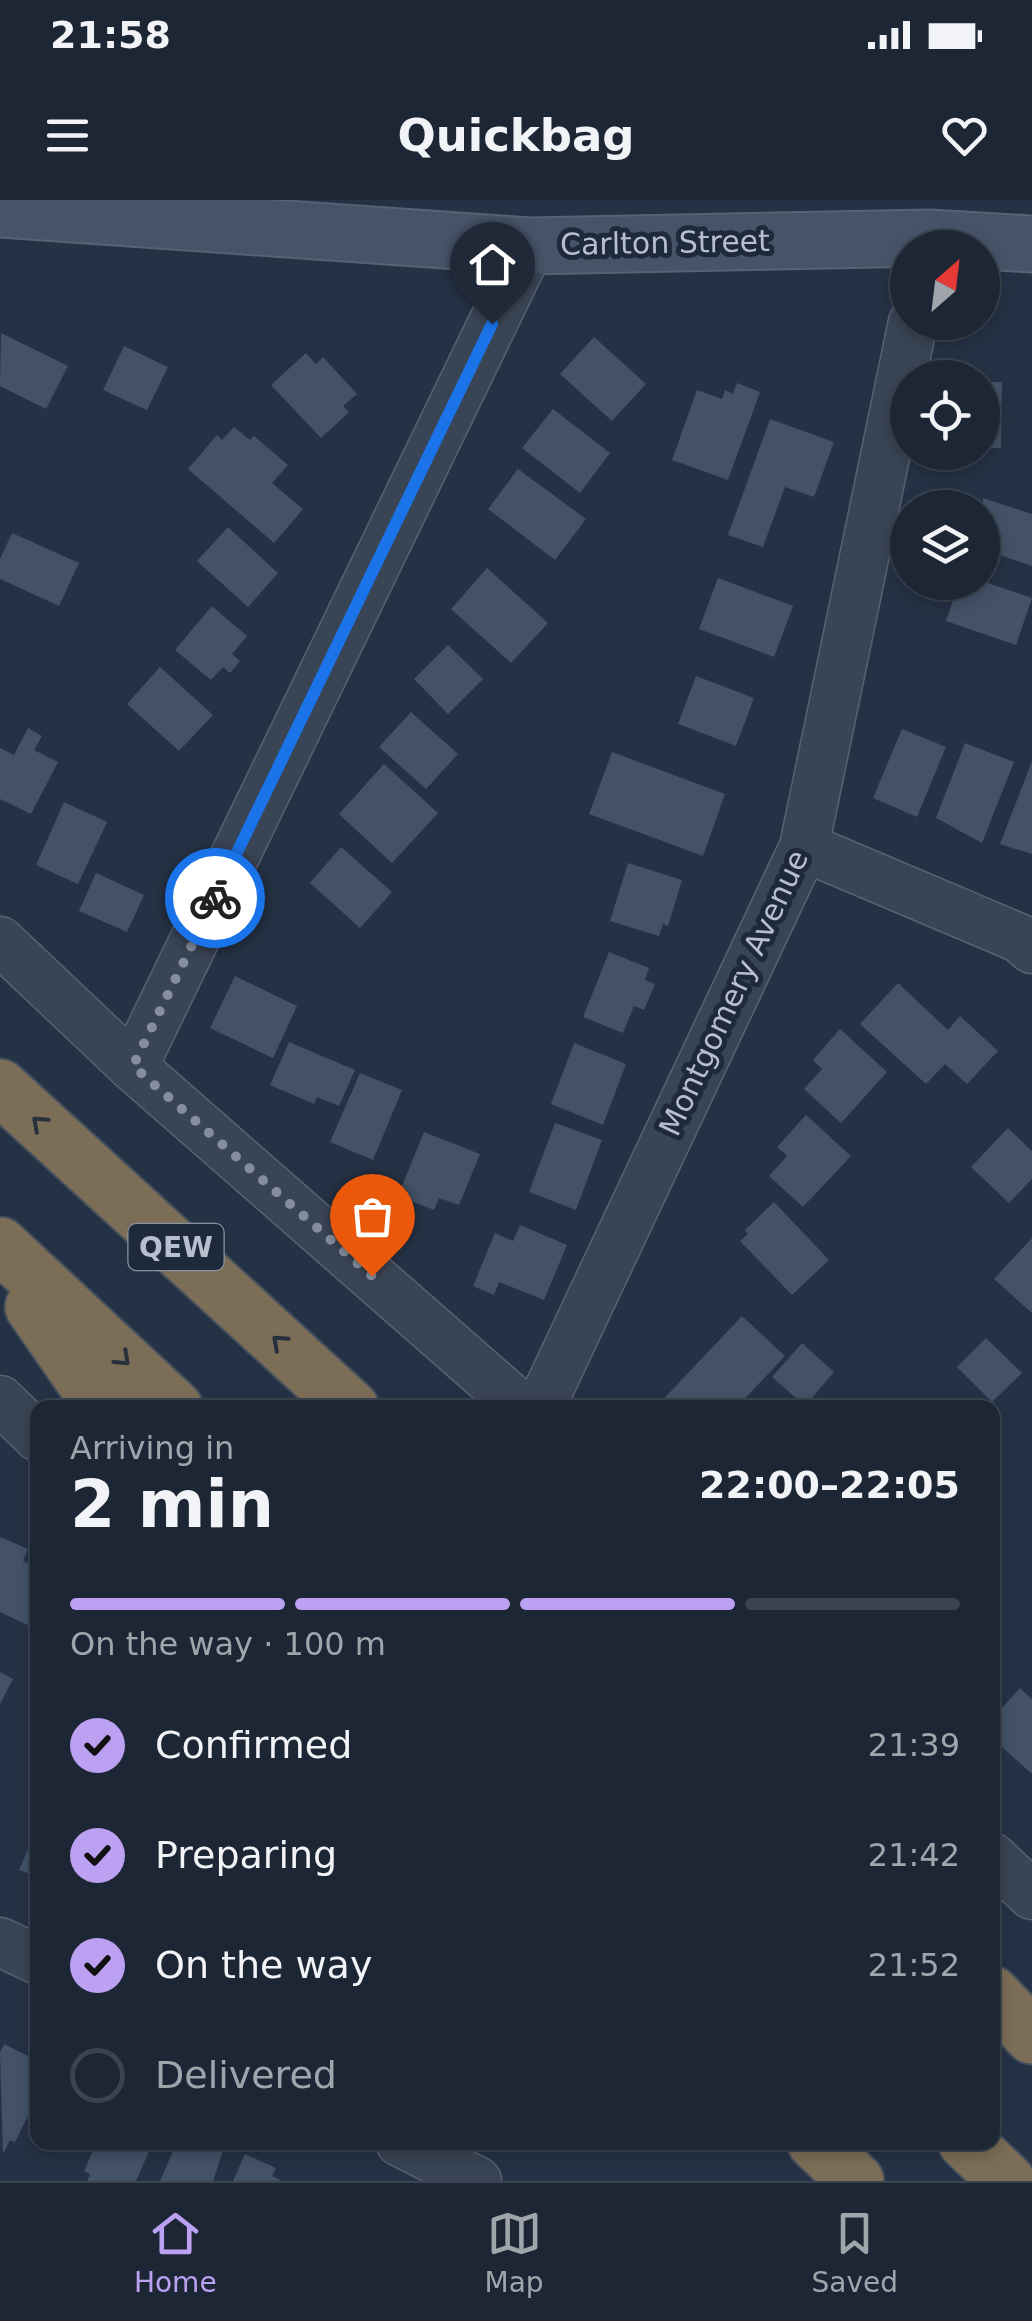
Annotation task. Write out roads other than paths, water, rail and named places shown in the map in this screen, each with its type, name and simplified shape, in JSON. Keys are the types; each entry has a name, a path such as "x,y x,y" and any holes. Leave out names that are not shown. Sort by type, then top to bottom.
{"highway":[{"name":"QEW","path":"0,1087 342,1400"},
{"path":"0,1244 166,1400"},
{"path":"0,1259 97,1400"},
{"path":"823,2150 856,2181"},
{"path":"974,2150 1007,2181"}],"main road":[{"name":"Carlton Street","path":"0,210 184,210 530,246 890,243"},
{"name":"Carlton Street","path":"1000,244 1032,244"}],"street":[{"path":"133,1066 530,246"},
{"name":"Montgomery Avenue","path":"544,1400 804,847 909,340"},
{"path":"804,847 1018,938 1032,949"},
{"path":"0,941 133,1066 513,1400"},
{"path":"0,1400 30,1429"},
{"path":"1000,1865 1032,1895"},
{"path":"0,1942 30,1956"},
{"path":"424,2150 465,2164"}]}
